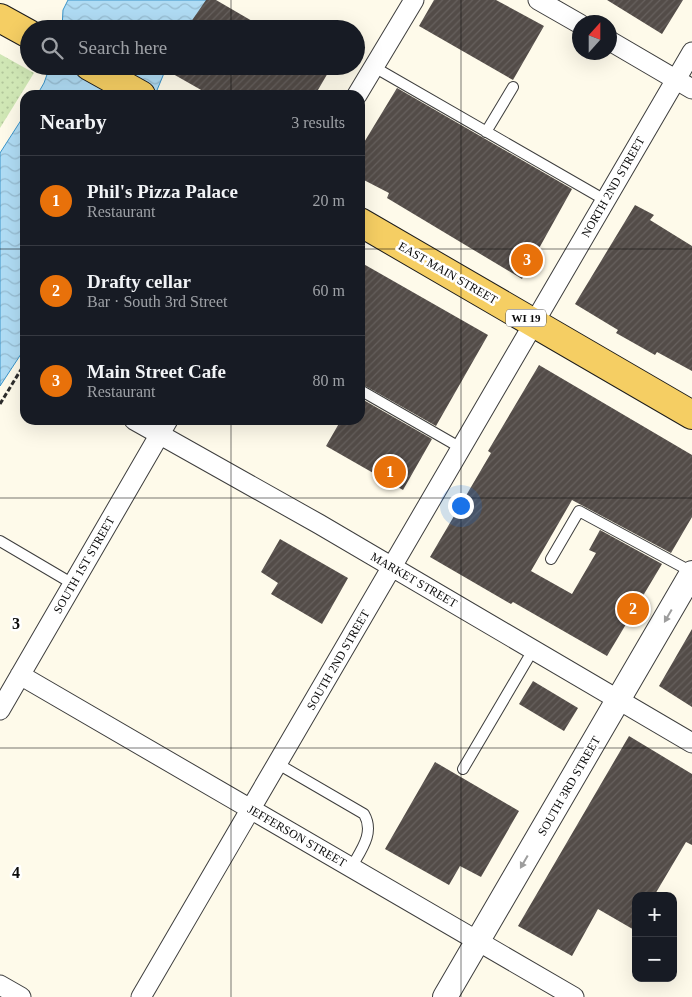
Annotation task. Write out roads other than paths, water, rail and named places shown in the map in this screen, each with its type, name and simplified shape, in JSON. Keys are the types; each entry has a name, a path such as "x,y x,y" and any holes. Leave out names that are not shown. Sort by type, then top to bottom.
{"main road":[{"path":"0,18 20,29"},
{"path":"105,75 132,90"},
{"name":"EAST MAIN STREET","path":"365,225 692,415"}],"street":[{"path":"360,90 414,0"},
{"path":"538,0 572,19"},
{"path":"617,45 684,84"},
{"name":"NORTH 2ND STREET","path":"534,322 605,200 684,84 692,52"},
{"name":"SOUTH 2ND STREET","path":"142,997 534,322"},
{"name":"MARKET STREET","path":"164,427 392,567 692,742"},
{"name":"SOUTH 1ST STREET","path":"0,710 164,427"},
{"name":"SOUTH 3RD STREET","path":"445,997 692,573"},
{"name":"JEFFERSON STREET","path":"20,675 574,997"},
{"path":"0,985 20,997"}],"lane":[{"path":"374,67 605,200"},
{"path":"486,132 513,87"},
{"path":"365,393 460,448"},
{"path":"551,559 580,512 692,573"},
{"path":"0,541 73,584"},
{"path":"463,769 533,650"},
{"path":"278,764 364,814 369,822 370,832 351,868"}],"water":[{"path":"68,0 216,0 201,20 62,20 63,10"},
{"path":"47,75 163,75 157,90 40,90"},
{"path":"20,122 20,356 0,386 0,153"}],"place":[{"name":"Main Street Cafe","path":"527,260"},
{"name":"Phil's Pizza Palace","path":"390,472"},
{"name":"Drafty cellar","path":"633,609"}]}
